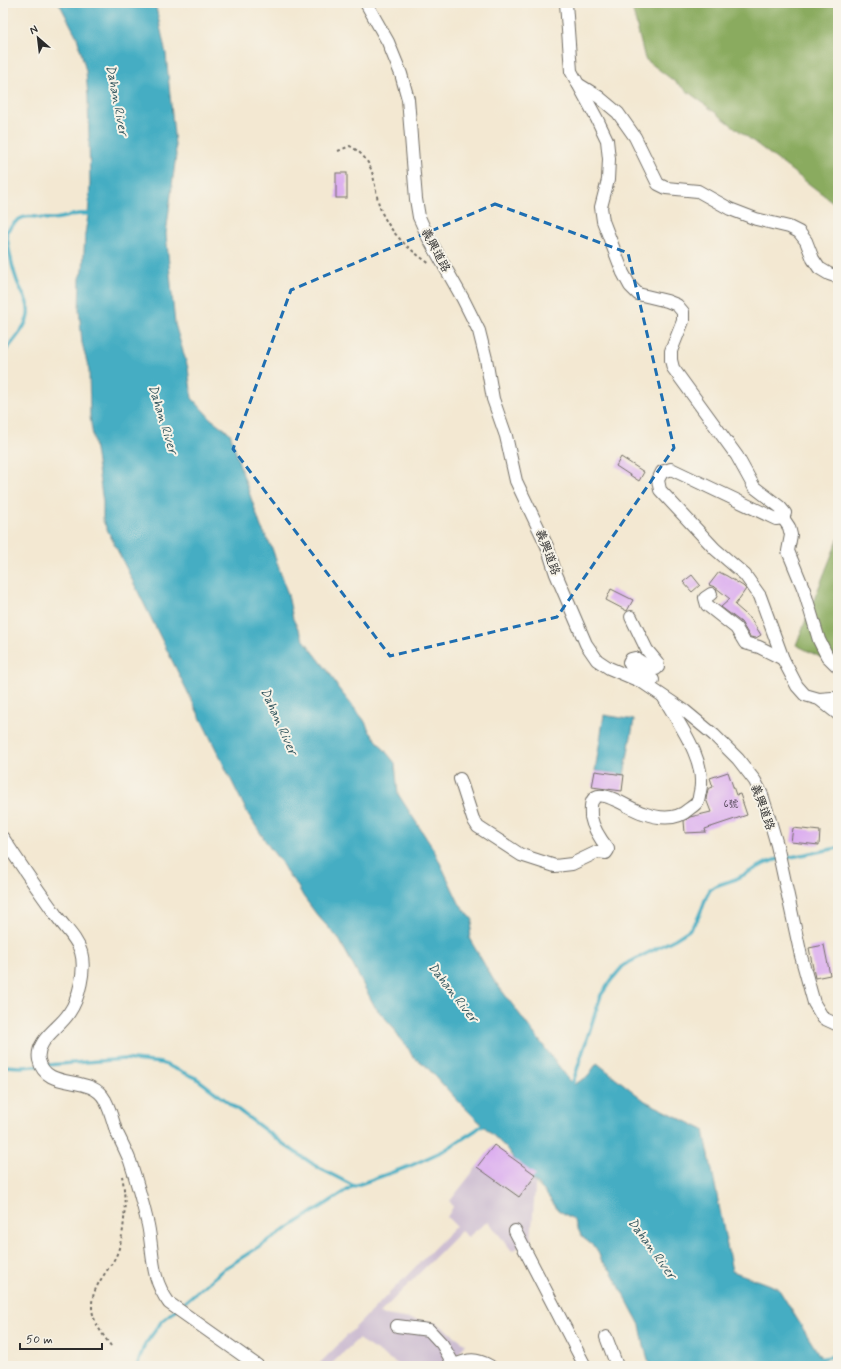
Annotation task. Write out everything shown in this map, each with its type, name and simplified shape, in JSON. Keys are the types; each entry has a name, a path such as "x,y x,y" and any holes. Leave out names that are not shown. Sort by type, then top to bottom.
{"street":[{"name":"義興道路","path":"366,3 388,42 401,74 408,99 416,199 419,217 428,237 479,331 486,359 493,400 506,436 516,481 547,546 556,574 586,644 597,660 608,668 642,682 685,711 714,735 738,759 755,781 762,795 770,820 801,956 814,1003 823,1018 838,1025"},
{"path":"566,3 571,71 607,140 610,159 608,180 601,207 603,221 623,273 630,286 638,294 667,301 677,305 683,312 683,321 671,350 673,368 737,456 754,487 780,507 785,513 783,518"},
{"path":"577,83 600,97 618,114 635,137 658,184 666,188 698,191 730,209 756,219 789,227 799,232 806,241 813,259 819,268 838,277"},
{"path":"783,518 776,518 671,469 662,472 658,480 660,490 670,502 715,549 745,575 760,596 783,659 797,686 805,694 819,698 838,699"},
{"path":"783,518 789,527 791,535 788,551 804,590 819,640 827,656 838,667"},
{"path":"711,594 705,598 707,605 736,628 745,643 759,647 783,659"},
{"path":"460,779 473,819 478,827 521,855 555,866 572,864 597,852 608,852 608,849 592,822 590,806 592,800 598,796 606,796 642,813 663,818 687,812 698,801 701,786 701,771 689,742 662,695 660,685 631,666 629,662 631,659 635,658 652,669 656,669 658,667 657,662 647,650 631,617"},
{"path":"819,698 838,714"},
{"path":"3,838 57,917 75,939 81,951 84,964 80,987 70,1013 52,1032 43,1044 39,1053 40,1061 45,1072 53,1078 87,1085 98,1091 105,1099 117,1132 130,1160 139,1190 148,1228 154,1269 162,1294 169,1303 258,1366"},
{"path":"515,1231 585,1366"},
{"path":"397,1326 429,1330 442,1344 454,1365 467,1360 480,1360 490,1366"},
{"path":"606,1337 617,1366"}],"path":[{"path":"338,151 350,146 361,152 371,168 382,212 395,235 410,250 431,264"},
{"path":"111,1346 98,1326 91,1309 92,1298 102,1277 115,1258 122,1241 124,1219 124,1185 121,1172"}],"highlighted area":[{"path":"495,204 628,253 674,448 557,617 390,656 233,449 291,290"}],"shaded area":[{"path":"494,1145 536,1175 531,1240 512,1251 488,1221 468,1237 461,1231 379,1314 437,1323 466,1344 452,1362 447,1366 401,1366 358,1339 329,1366 317,1366 456,1226 447,1217 453,1207 450,1201"}],"green space":[{"path":"631,3 838,3 838,206 645,59"},
{"path":"838,539 838,666 796,645"}],"water":[{"name":"Dahan River","path":"59,3 155,3 166,54 176,155 166,234 175,324 188,368 192,398 211,419 230,433 261,527 272,548 288,595 293,619 304,640 331,675 338,688 364,720 370,732 395,763 398,794 434,850 459,903 473,920 469,938 493,979 573,1085 587,1077 597,1063 645,1101 704,1130 732,1271 778,1288 826,1366 650,1366 640,1325 611,1271 602,1261 596,1248 582,1237 573,1219 558,1210 544,1191 521,1169 507,1149 457,1100 425,1065 413,1057 408,1048 399,1038 394,1028 375,1007 339,939 317,915 303,896 248,814 103,521 103,502 90,417 89,370 82,343 79,309 80,278 83,270 90,184 86,71 77,37"},
{"path":"604,715 634,720 624,775 595,771"}],"building":[{"path":"336,173 347,173 347,198 336,198"},
{"path":"621,457 644,472 639,481 616,466"},
{"path":"719,572 746,589 735,605 751,619 761,635 756,638 750,637 741,622 721,607 730,599 715,587 709,585"},
{"path":"692,575 700,585 692,592 683,582"},
{"path":"611,589 633,600 627,611 606,600"},
{"path":"595,771 624,775 622,791 592,787"},
{"path":"728,772 736,795 740,794 747,815 705,829 706,832 685,833 684,821 690,817 711,812 706,799 708,789 713,787 710,778"},
{"path":"793,828 820,831 819,845 791,842"},
{"path":"824,945 830,975 815,978 809,948"},
{"path":"494,1145 536,1175 519,1197 477,1167"}],"waterway":[{"path":"3,354 18,336 25,325 28,315 28,306 13,269 6,232 17,221 25,217 50,219 77,214 92,215"},
{"path":"571,1088 601,995 624,965 675,939 689,930 697,920 710,890 715,886 736,879 766,863 775,860 838,848"},
{"path":"3,1066 22,1067 124,1059 162,1063 196,1078 286,1146 319,1168 354,1186"},
{"path":"137,1366 144,1346 162,1321 224,1269 354,1186 410,1166 445,1150 486,1122"},
{"path":"818,1359 830,1357 838,1353"}]}
